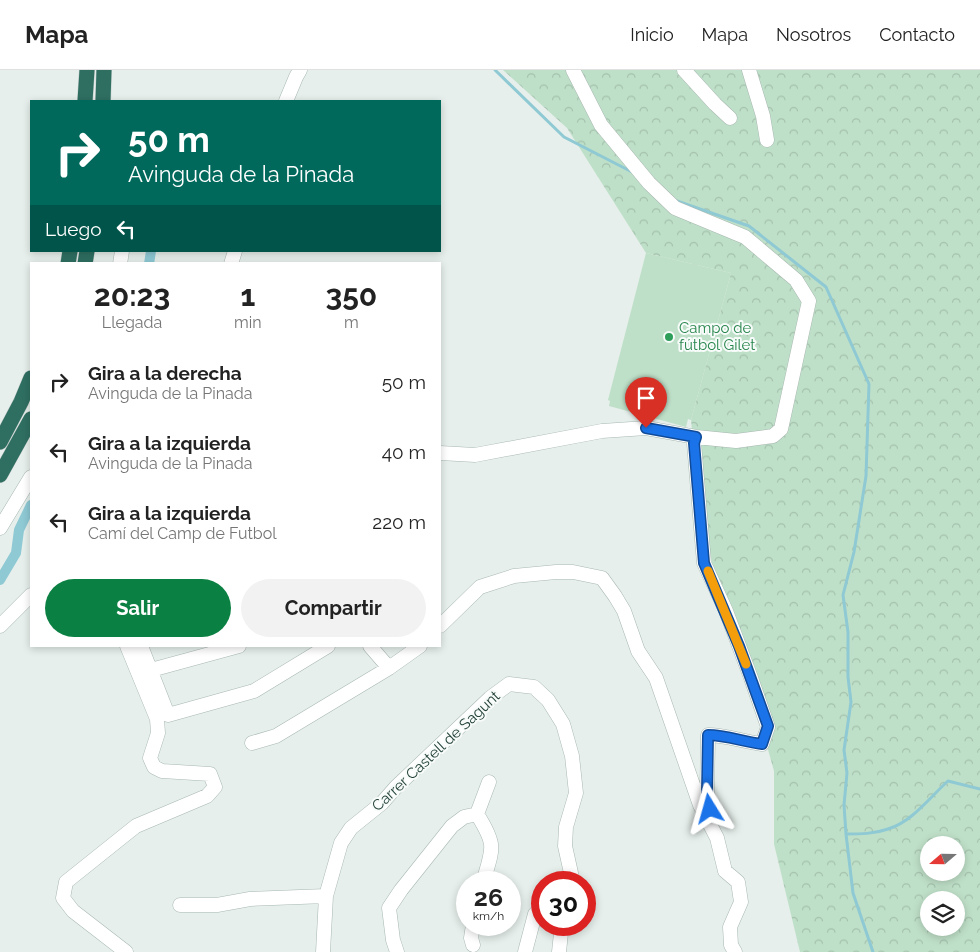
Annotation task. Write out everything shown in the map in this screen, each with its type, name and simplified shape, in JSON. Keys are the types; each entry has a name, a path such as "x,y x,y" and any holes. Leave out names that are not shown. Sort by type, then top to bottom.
{"highway":[{"path":"85,100 87,70"},
{"path":"102,100 104,70"},
{"path":"0,442 30,380"},
{"path":"0,475 30,421"}],"street":[{"path":"286,100 300,70"},
{"path":"441,453 475,455 602,431 646,428 696,437 736,441 762,439 773,436 781,429 809,301 796,280 745,236 675,208 649,182 601,125 573,70"},
{"path":"684,70 730,118"},
{"path":"749,70 764,116 767,140"},
{"path":"696,437 694,443 704,563 742,654 768,726 762,744 744,742 718,735 708,735 707,795 725,871 738,882 741,902 730,927 731,945 735,952"},
{"path":"0,528 30,479"},
{"path":"441,625 480,587 514,576 573,572 602,578 624,611 638,651 656,678 700,805 717,838"},
{"path":"0,626 30,595"},
{"path":"126,952 73,910 63,898 66,882 136,826 207,796 215,787 210,774 162,771 154,767 150,758 158,733 157,719 127,647"},
{"path":"141,647 168,715 254,691 326,647"},
{"path":"151,670 235,647"},
{"path":"371,647 389,668"},
{"path":"252,743 276,736 389,668 419,647"},
{"name":"Carrer Castell de Sagunt","path":"323,952 326,896 341,843 351,828 382,803 396,787 490,698 509,684 534,688 548,700 563,724 572,756 576,793 566,827 564,846 570,871"},
{"path":"477,814 488,782"},
{"path":"477,814 490,834 492,851 486,871"},
{"path":"397,952 393,940 389,908 452,826 464,817 477,814"},
{"path":"180,905 217,905 250,899 326,896"},
{"path":"525,952 531,929"},
{"path":"471,936 473,945"},
{"path":"560,952 561,936"}],"green space":[{"path":"503,70 980,70 980,952 800,952 774,844 774,771 739,646 717,591 696,473 691,420 731,273 646,253 567,128"},
{"name":"Campo de fútbol Gilet","path":"646,253 731,273 691,420 688,419 686,427 609,406 610,401 608,400"}],"waterway":[{"path":"495,70 564,137 634,173"},
{"path":"674,200 749,226 826,287 869,384 866,476 854,552 843,595 848,632 848,677 851,702 844,750 847,773 844,805 853,893 873,952"},
{"path":"149,262 151,252"},
{"path":"0,580 16,553 19,530 30,507"},
{"path":"846,834 872,833 897,826 913,815 948,781 980,789"}],"slow traffic":[{"path":"708,571 726,611 746,664"}],"place":[{"name":"Campo de fútbol Gilet","path":"669,337"}],"route":[{"path":"646,428 696,437 694,443 704,563 726,611 768,726 762,744 744,742 718,735 708,735 707,795 710,809"}]}
